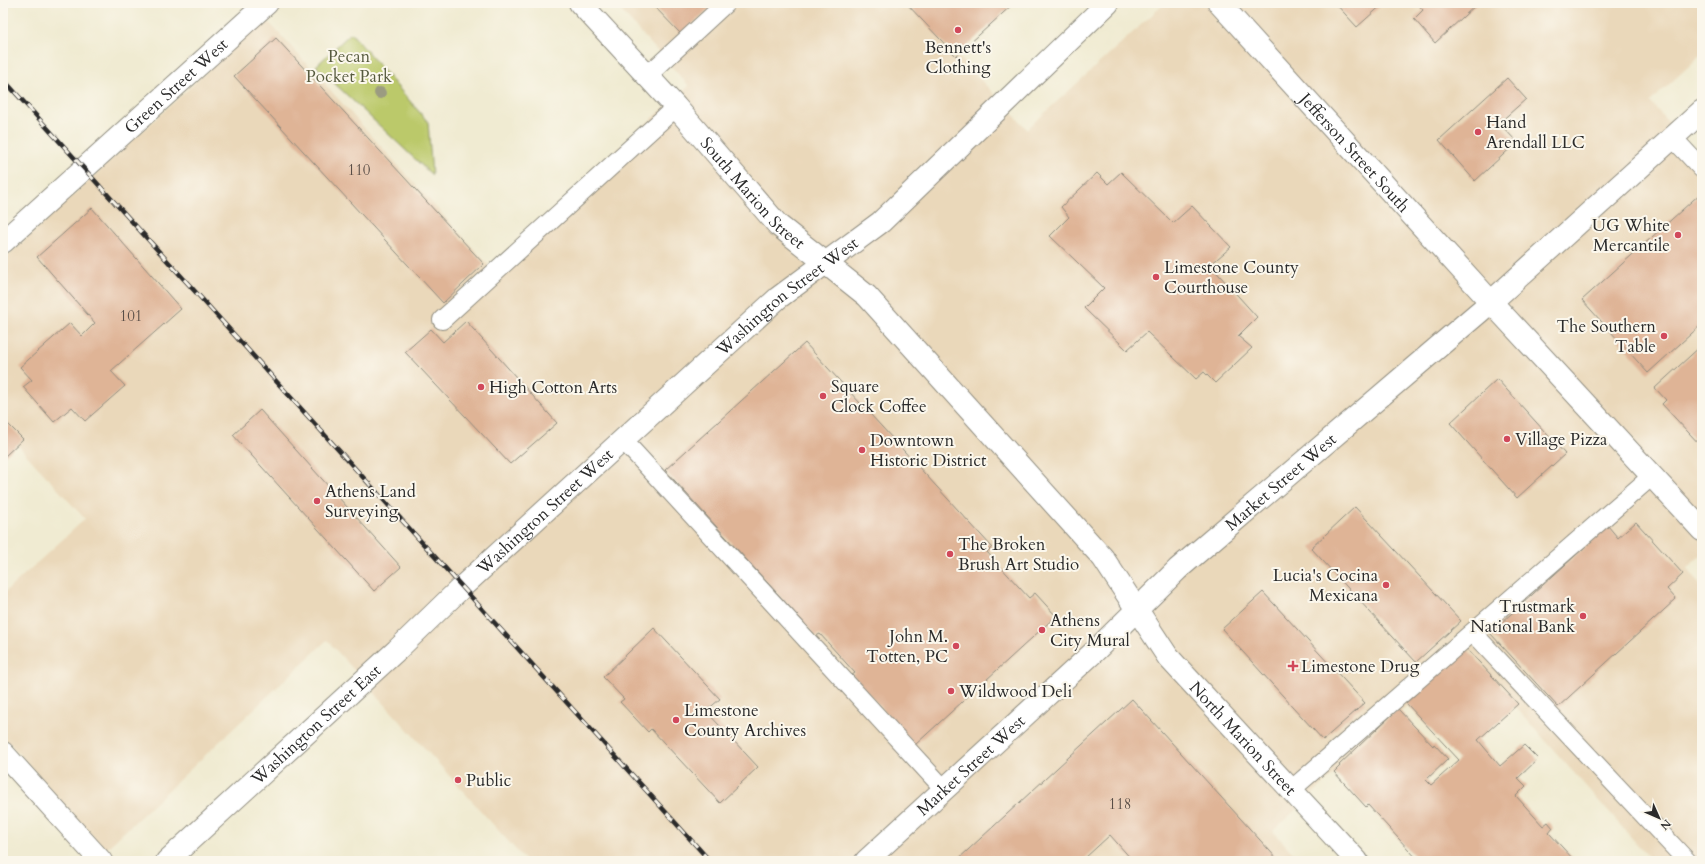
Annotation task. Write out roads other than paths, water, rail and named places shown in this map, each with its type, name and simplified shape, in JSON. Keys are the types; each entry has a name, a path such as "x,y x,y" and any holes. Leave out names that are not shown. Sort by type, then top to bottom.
{"street":[{"name":"Green Street West","path":"3,242 267,3"},
{"name":"South Marion Street","path":"580,3 676,107 778,225 867,296 1103,558 1137,611"},
{"name":"Washington Street West","path":"463,586 778,298 881,222 1108,3"},
{"name":"Jefferson Street South","path":"1219,3 1491,302 1702,530"},
{"name":"Market Street West","path":"866,861 1094,652 1178,569 1491,302 1702,111"},
{"name":"Washington Street East","path":"167,861 396,650 463,586"},
{"name":"North Marion Street","path":"1137,611 1168,656 1357,861"},
{"path":"3,753 101,861"}],"lane":[{"path":"647,76 726,3"},
{"path":"442,320 676,107"},
{"path":"1673,138 1702,169"},
{"path":"623,440 944,789"},
{"path":"1291,790 1652,476"},
{"path":"1473,633 1687,861"}],"railway":[{"path":"3,79 710,861"}],"place":[{"name":"Bennett's Clothing","path":"958,30"},
{"name":"Hand Arendall LLC","path":"1478,132"},
{"name":"UG White Mercantile","path":"1678,235"},
{"name":"Limestone County Courthouse","path":"1156,277"},
{"name":"The Southern Table","path":"1664,336"},
{"name":"High Cotton Arts","path":"481,387"},
{"name":"Square Clock Coffee","path":"823,396"},
{"name":"Village Pizza","path":"1507,439"},
{"name":"Downtown Historic District","path":"862,450"},
{"name":"Athens Land Surveying","path":"317,501"},
{"name":"The Broken Brush Art Studio","path":"950,554"},
{"name":"Lucia's Cocina Mexicana","path":"1386,585"},
{"name":"Trustmark National Bank","path":"1583,616"},
{"name":"Athens City Mural","path":"1042,630"},
{"name":"John M. Totten, PC","path":"956,646"},
{"name":"Limestone Drug","path":"1293,666"},
{"name":"Wildwood Deli","path":"951,691"},
{"name":"Limestone County Archives","path":"676,720"},
{"name":"Public","path":"458,780"}],"park label":[{"name":"Pecan Pocket Park","path":"349,66"}]}
